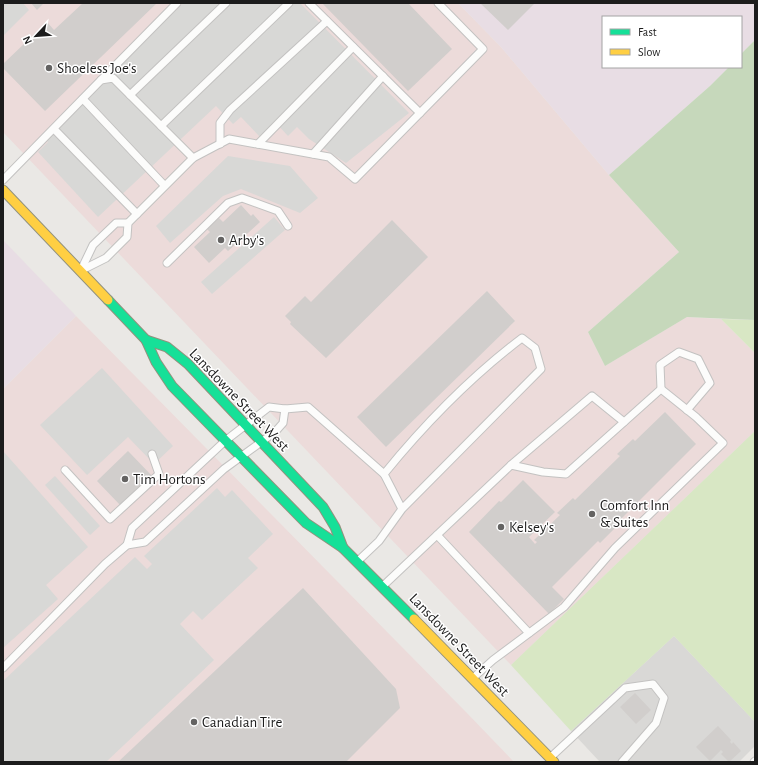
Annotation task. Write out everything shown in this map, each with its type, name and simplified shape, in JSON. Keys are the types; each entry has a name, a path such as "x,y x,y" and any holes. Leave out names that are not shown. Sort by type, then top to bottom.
{"main road":[{"name":"Lansdowne Street West","path":"3,190 81,270 146,340 156,362 172,386 306,523 343,548 358,562 552,760"},
{"name":"Lansdowne Street West","path":"146,340 166,347 188,364 323,507 335,527 343,548"}],"lane":[{"path":"3,180 177,3"},
{"path":"130,95 226,3"},
{"path":"161,126 289,3"},
{"path":"309,3 420,113"},
{"path":"81,270 106,258 127,237 128,223 164,185 193,158 229,139 329,157 355,179 483,49 438,3"},
{"path":"220,144 220,124 230,110 327,21"},
{"path":"258,144 353,47"},
{"path":"312,154 383,76"},
{"path":"100,80 113,78 193,158"},
{"path":"83,98 164,185"},
{"path":"54,129 137,214"},
{"path":"168,263 228,203 242,198 278,211 288,226"},
{"path":"81,270 93,245 116,223 128,223"},
{"path":"358,562 379,541 402,509 541,369 535,348 522,338 492,360 406,448 384,474"},
{"path":"472,678 564,607 615,548 723,443 687,410 661,389 660,365 679,352 698,359 710,383 687,410"},
{"path":"511,465 543,472 566,474 661,389"},
{"path":"383,587 511,465 592,396 624,422"},
{"path":"127,545 132,528 225,441 269,407 285,409 308,407 384,474 402,509"},
{"path":"3,668 105,564 127,545 145,542 224,469 261,442 283,423 285,409"},
{"path":"64,470 110,519 159,474 152,454"},
{"path":"437,535 529,633"},
{"path":"552,760 625,688 653,684 664,698 656,723 622,762"}],"shaded area":[{"path":"3,3 458,3 501,47 609,175 679,252 588,332 605,366 687,317 721,319 755,353 755,431 511,665 3,132"},
{"path":"3,3 23,3 29,10 3,36"},
{"path":"183,3 300,3 409,113 346,163 309,139 297,127 288,136 276,123 260,137 241,117 233,124 216,106 98,217 38,152 48,142 42,136"},
{"path":"458,3 755,3 755,40 742,53 742,16 602,16 602,68 728,68 710,86 609,175 501,47"},
{"path":"228,156 290,166 318,198 300,213 241,189 223,196 170,243 156,226"},
{"path":"274,217 285,230 212,294 201,282"},
{"path":"3,240 76,316 3,389"},
{"path":"76,316 514,762 3,762 3,389"},
{"path":"102,368 173,446 154,464 128,437 87,475 40,425"},
{"path":"3,451 88,547 46,585 58,599 3,648"},
{"path":"55,476 100,526 90,535 45,485"},
{"path":"217,488 225,497 232,490 273,534 248,558 258,568 202,620 193,611 180,624 214,660 106,762 3,762 3,681 135,557 147,569 152,564 144,556"},
{"path":"674,636 755,722 755,746 739,762 600,762 571,731"}],"green space":[{"path":"755,40 755,320 687,317 605,366 588,332 679,252 609,175 710,86 728,68 742,68 742,53"},
{"path":"721,319 755,320 755,353"},
{"path":"755,431 755,722 674,636 571,731 511,665"}],"building":[{"path":"31,3 44,3 37,10"},
{"path":"83,3 157,3 45,111 3,68 3,64 47,22 54,30"},
{"path":"322,3 408,3 452,49 408,91"},
{"path":"480,3 535,3 508,30"},
{"name":"Arby's","path":"241,205 251,216 253,214 260,222 228,251 225,248 209,263 194,247 210,232 207,229 219,218 223,222"},
{"path":"392,220 428,257 326,358 290,324 291,322 285,316 305,296 311,302"},
{"path":"487,291 515,321 386,447 357,417"},
{"name":"Comfort Inn & Suites","path":"665,412 696,444 614,526 615,528 600,543 598,541 552,587 564,599 549,614 469,532 499,501 501,502 523,480 555,512 529,537 535,544 537,542 534,540 560,515 557,513 573,498 575,500 620,456 617,454 633,439 635,441"},
{"name":"Tim Hortons","path":"128,451 153,477 122,507 97,481"},
{"path":"303,588 396,689 400,708 346,762 118,762"},
{"path":"635,693 651,710 636,724 620,707"},
{"path":"718,726 731,740 730,742 732,744 733,742 741,751 729,762 721,754 723,752 721,750 710,761 696,747"}],"traffic: fast":[{"path":"108,300 146,340 156,362 172,386 306,523 343,548 414,619"},
{"path":"146,340 167,347 188,364 323,507 335,527 343,548"}],"traffic: slow":[{"path":"3,190 108,300"},
{"path":"414,619 554,762"}],"place":[{"name":"Shoeless Joe's","path":"49,68"},
{"name":"Arby's","path":"221,240"},
{"name":"Tim Hortons","path":"125,479"},
{"name":"Comfort Inn & Suites","path":"592,514"},
{"name":"Kelsey's","path":"501,527"},
{"name":"Canadian Tire","path":"194,722"}]}
